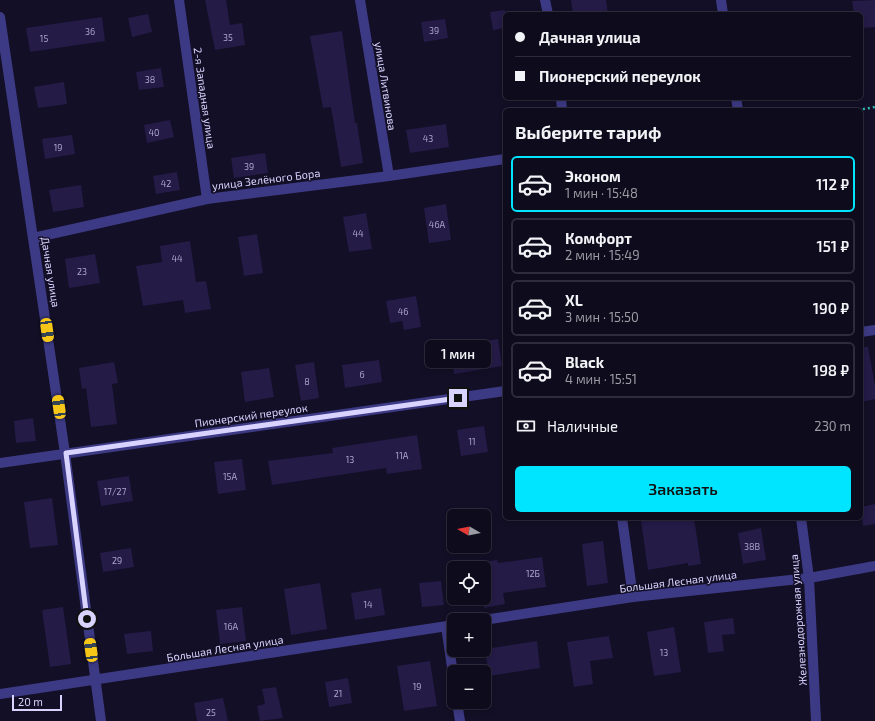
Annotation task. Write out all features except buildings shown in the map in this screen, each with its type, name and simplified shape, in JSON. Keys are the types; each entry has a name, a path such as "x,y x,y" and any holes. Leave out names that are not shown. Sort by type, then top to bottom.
{"street":[{"name":"2-я Западная улица","path":"179,0 207,199"},
{"name":"улица Литвинова","path":"360,0 389,176"},
{"path":"546,0 548,12"},
{"path":"721,0 723,12"},
{"name":"Дачная улица","path":"0,17 66,453 101,721"},
{"name":"улица Зелёного Бора","path":"33,238 207,199 389,176 503,159"},
{"path":"863,332 875,330"},
{"name":"Пионерский переулок","path":"0,464 66,453 503,391"},
{"path":"622,520 633,598"},
{"name":"Железнодорожная улица","path":"801,520 809,578 816,721"},
{"name":"Большая Лесная улица","path":"491,619 633,598 809,578 875,566"},
{"name":"Большая Лесная улица","path":"0,694 447,626"},
{"path":"458,709 460,721"}],"path":[{"path":"863,109 875,107"}],"route":[{"path":"87,619 66,453 458,398"}]}
